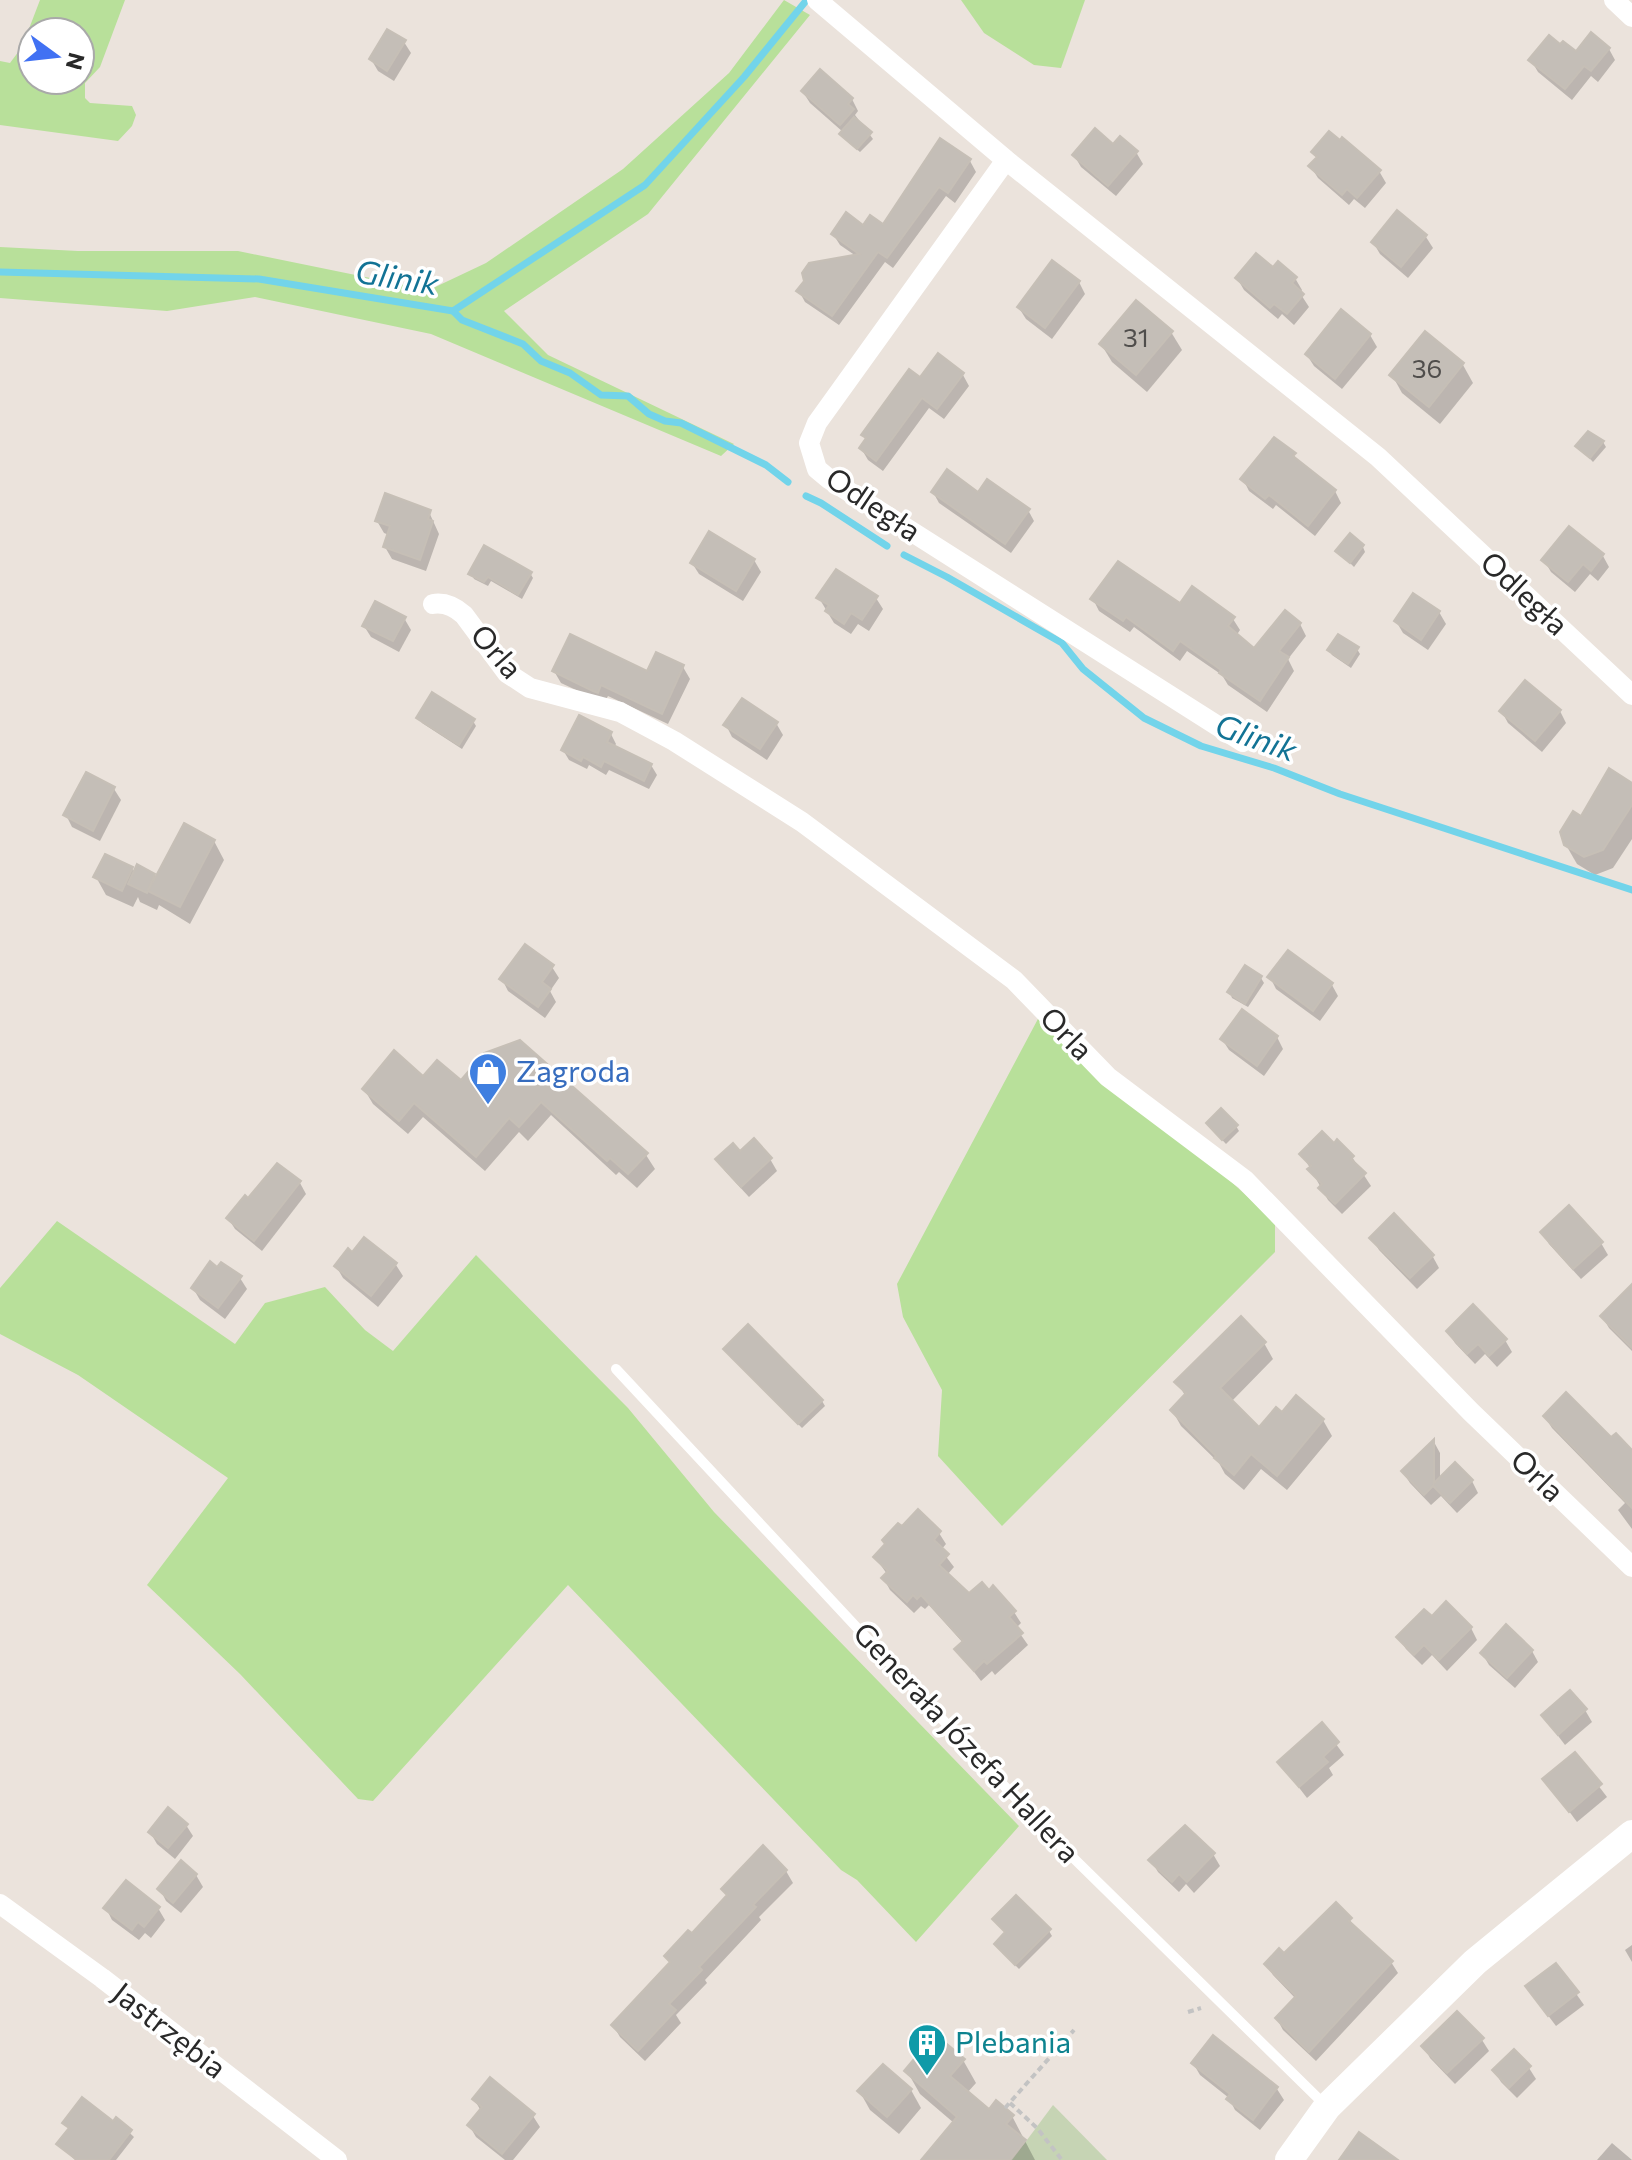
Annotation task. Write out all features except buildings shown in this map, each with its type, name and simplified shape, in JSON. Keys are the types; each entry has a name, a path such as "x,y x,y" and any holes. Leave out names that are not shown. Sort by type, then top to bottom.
{"street":[{"name":"Odległa","path":"817,0 1006,160 1378,457 1632,695"},
{"path":"1614,0 1632,17"},
{"name":"Odległa","path":"1006,160 817,423 809,443 817,469 1243,742"},
{"name":"Orla","path":"433,604 456,607 507,673 516,680 543,692 574,697 620,712 674,741 802,822 1014,980 1108,1077 1245,1180 1471,1412 1632,1567"},
{"path":"1289,2160 1327,2107 1475,1962 1632,1834"},
{"name":"Jastrzębia","path":"0,1904 102,1978 337,2160"}],"lane":[{"name":"Generała Józefa Hallera","path":"616,1369 1050,1835 1327,2107"}],"path":[{"path":"1188,2012 1203,2008"},
{"path":"1005,2108 1074,2030"},
{"path":"1010,2102 1037,2128 1062,2160"}],"green space":[{"path":"40,0 125,0 96,71 96,16 34,16"},
{"path":"784,0 810,15 648,214 504,311 548,355 734,444 721,456 431,334 255,297 167,311 0,298 0,247 78,251 238,251 429,290 486,263 623,169 729,73"},
{"path":"961,0 1085,0 1061,68 1034,65 984,33"},
{"path":"16,55 16,96 85,96 90,103 132,106 136,115 132,126 118,141 0,125 0,61 10,63"},
{"path":"1039,1017 1212,1164 1275,1222 1275,1252 1002,1526 938,1456 942,1390 903,1317 897,1284"},
{"path":"57,1221 235,1344 265,1303 325,1287 365,1330 393,1351 476,1255 628,1408 714,1512 1019,1826 916,1942 857,1880 841,1870 568,1585 373,1801 358,1799 240,1674 147,1585 228,1478 78,1375 0,1334 0,1288"},
{"path":"1053,2105 1107,2160 1012,2160"}],"waterway":[{"path":"453,311 645,185 744,77 805,2"},
{"name":"Glinik","path":"0,272 259,279 453,311 462,320 523,344 541,361 570,373 601,395 628,396 649,414 665,421 681,423 766,465 788,482"},
{"name":"Glinik","path":"806,496 887,546"},
{"name":"Glinik","path":"904,555 1062,643 1083,669 1144,718 1201,746 1632,890"}],"place":[{"name":"Zagroda","path":"488,1106"},
{"name":"Plebania","path":"927,2077"}]}
